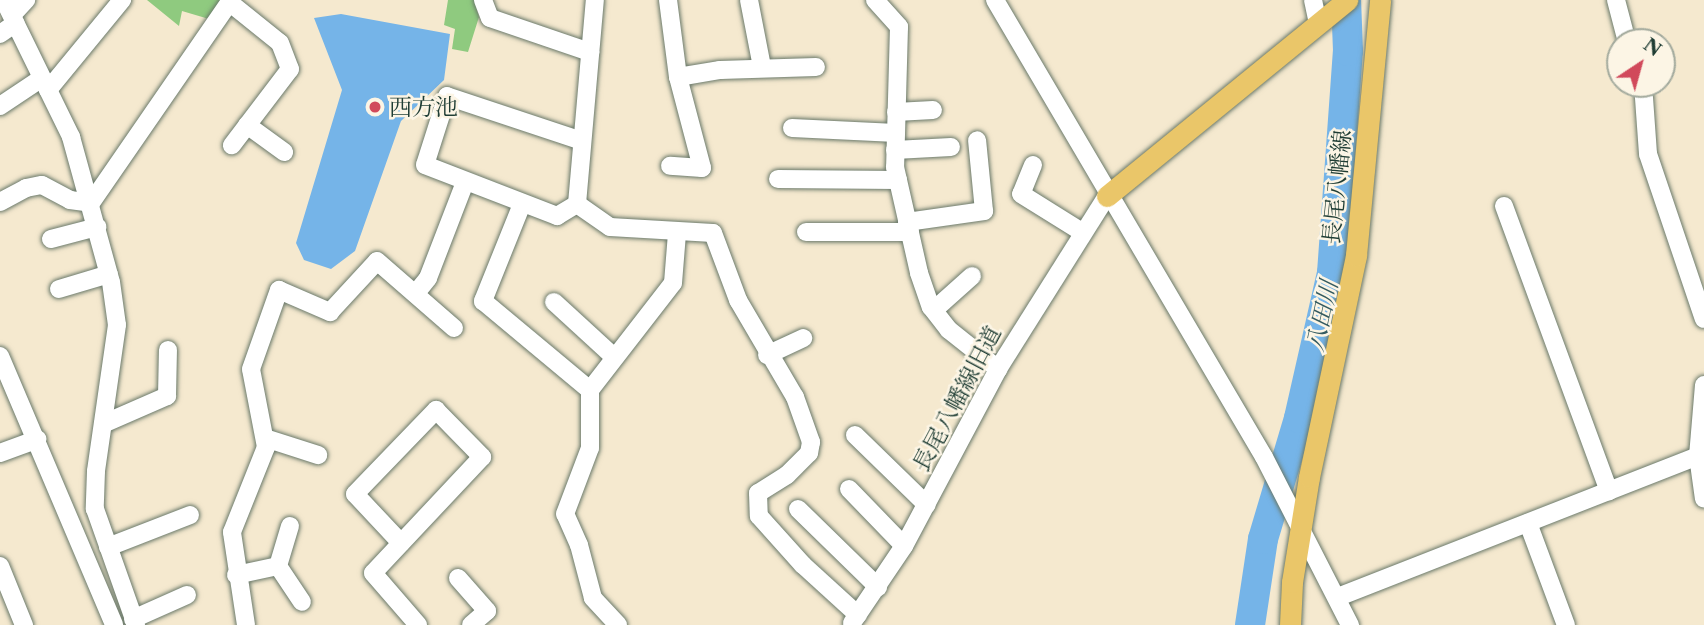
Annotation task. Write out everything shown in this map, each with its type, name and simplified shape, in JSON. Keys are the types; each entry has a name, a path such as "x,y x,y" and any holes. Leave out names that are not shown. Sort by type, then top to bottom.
{"main road":[{"path":"1107,196 1318,14 1347,0"},
{"name":"長尾八幡線","path":"1290,625 1300,530 1356,255 1380,0"}],"street":[{"path":"0,34 11,13 26,0"},
{"path":"0,106 45,84 122,0"},
{"path":"484,0 490,19 590,52"},
{"path":"577,204 596,0"},
{"path":"668,0 678,77 702,167 670,166"},
{"path":"749,0 762,67"},
{"path":"875,0 898,27 898,180 908,227 934,310 949,330 998,369"},
{"path":"995,0 1107,196 1264,457 1350,625"},
{"path":"1616,0 1623,28"},
{"path":"91,203 230,1 280,43 290,69 232,145"},
{"path":"11,13 71,137 109,274 117,325 103,424 95,509 135,622 187,595"},
{"path":"678,77 762,67 816,67"},
{"path":"577,204 557,216 425,165 447,96 582,141"},
{"path":"1644,98 1648,154 1704,319"},
{"path":"897,112 933,110"},
{"path":"247,125 284,152"},
{"path":"792,128 951,147"},
{"path":"806,232 908,227 984,211 977,140"},
{"path":"1033,165 1021,194 1082,232"},
{"path":"778,179 898,180"},
{"path":"416,293 428,278 465,182"},
{"path":"0,202 26,188 42,185 70,200 91,203"},
{"name":"長尾八幡線旧道","path":"854,620 905,546 998,369 1107,196"},
{"path":"522,204 483,301 590,390"},
{"path":"577,204 610,227 713,233 767,355 795,397 811,442 809,453 787,475 758,493 760,516 854,620"},
{"path":"1504,206 1609,491"},
{"path":"51,239 97,227"},
{"path":"618,625 593,598 565,514 590,448 590,390 608,363 673,283 677,233"},
{"path":"246,625 236,575 232,533 266,447 251,369 279,290 330,312 377,261 454,328"},
{"path":"59,289 109,274"},
{"path":"934,310 972,276"},
{"path":"554,302 608,363"},
{"path":"767,355 803,338"},
{"path":"103,424 167,396 168,350"},
{"path":"0,356 38,439 114,625"},
{"path":"1704,385 1698,456 1704,499"},
{"path":"401,543 355,494 436,410 482,457 373,573 418,625"},
{"path":"855,435 927,505"},
{"path":"265,438 317,455"},
{"path":"0,453 38,439"},
{"path":"1338,597 1698,456"},
{"path":"849,489 905,546"},
{"path":"798,509 878,587"},
{"path":"108,547 190,515"},
{"path":"1528,523 1566,625"},
{"path":"278,566 290,526"},
{"path":"0,566 24,625"},
{"path":"236,575 278,566"},
{"path":"278,566 302,602"},
{"path":"458,578 487,611 471,625"}],"green space":[{"path":"147,0 221,0 209,19 182,11 179,26"},
{"path":"448,0 474,0 479,17 468,52 452,49 455,29 444,25"}],"water":[{"path":"341,14 450,34 444,80 401,121 355,251 331,269 304,260 296,243 342,90 314,18"}],"waterway":[{"name":"八田川","path":"1250,625 1263,539 1299,418 1332,273 1348,51 1346,0"}],"place":[{"name":"西方池","path":"375,107"}]}
